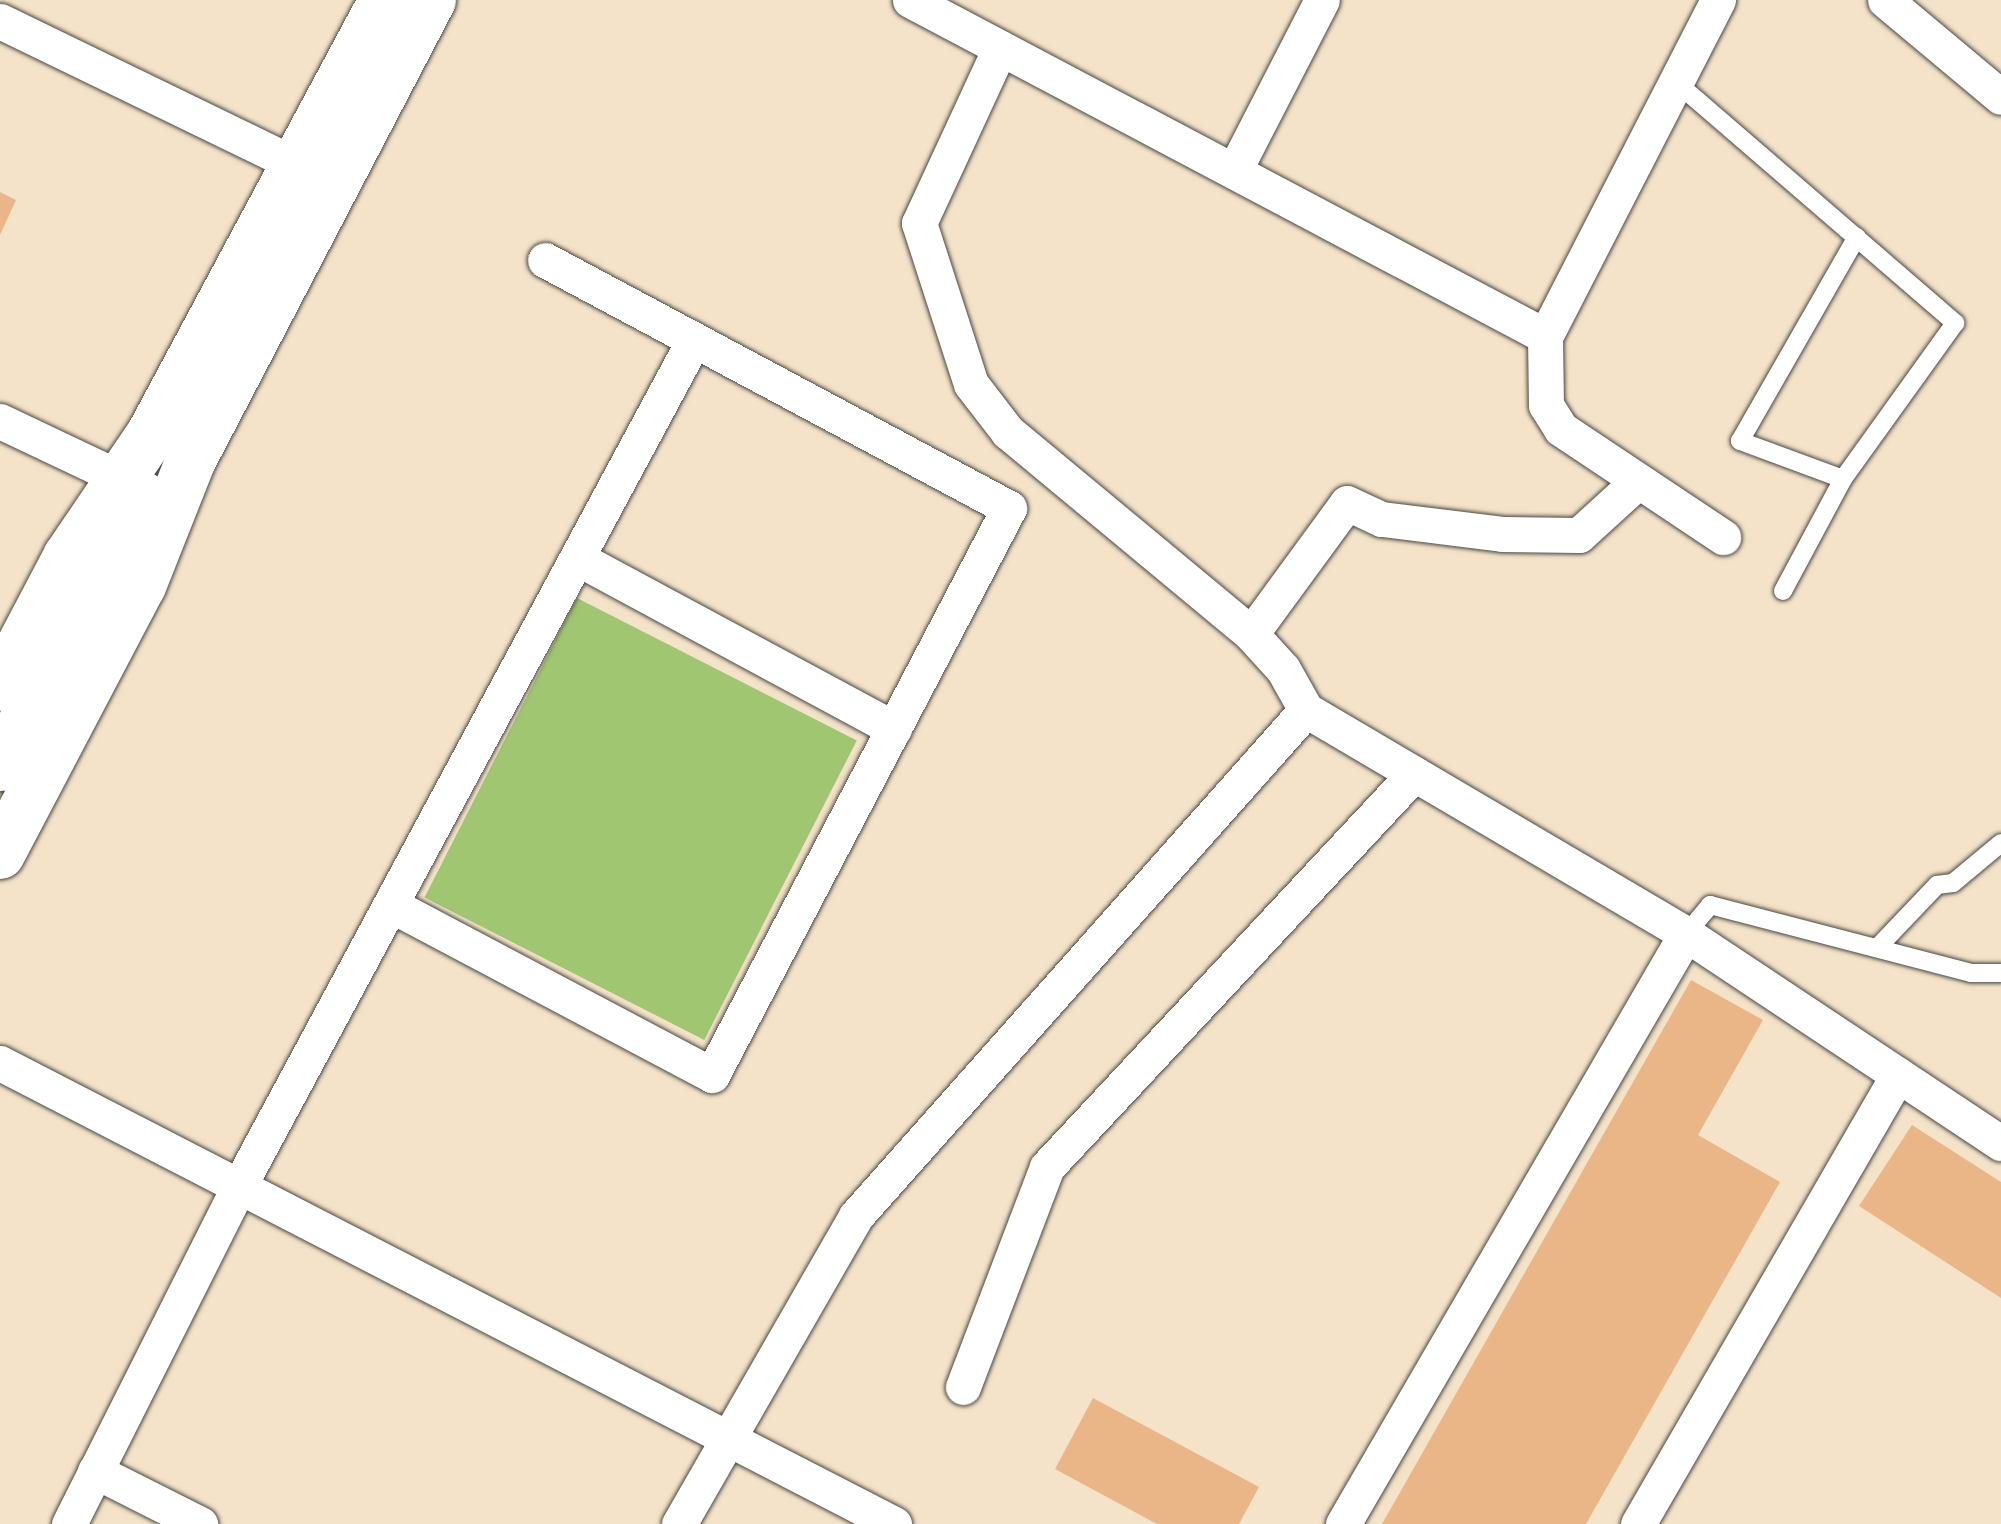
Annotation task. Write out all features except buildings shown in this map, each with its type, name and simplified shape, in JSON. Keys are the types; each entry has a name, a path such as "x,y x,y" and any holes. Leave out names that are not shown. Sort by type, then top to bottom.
{"main road":[{"path":"171,447 296,164 384,0"},
{"path":"0,766 171,447 432,0"},
{"path":"0,686 68,557 147,491"},
{"path":"0,854 140,586 147,491"}],"street":[{"path":"910,0 1545,336"},
{"path":"1234,171 1322,0"},
{"path":"1718,0 1545,336 1552,419 1637,482 1722,537"},
{"path":"1884,0 2001,97"},
{"path":"0,21 296,164"},
{"path":"1000,48 918,223 970,384 1008,432 1250,634 1283,668 1306,710 1686,934 2001,1143"},
{"path":"391,904 712,1075 1009,508 545,260"},
{"path":"69,1524 239,1186 694,340"},
{"path":"0,420 147,491"},
{"path":"1250,634 1346,504 1382,519 1502,534 1579,536 1637,482"},
{"path":"577,558 894,729"},
{"path":"679,1524 724,1436 856,1216 1306,710"},
{"path":"963,1388 1046,1166 1414,774"},
{"path":"1343,1524 1686,934"},
{"path":"0,1063 894,1524"},
{"path":"1638,1524 1898,1075"},
{"path":"96,1472 200,1524"}],"lane":[{"path":"1676,82 1955,322 1843,478 1783,590"},
{"path":"1843,478 1740,440 1856,237"},
{"path":"1878,947 1937,884 1952,884 2001,843"},
{"path":"1686,934 1710,904 1970,973 2001,973"}],"green space":[{"path":"577,598 857,741 704,1040 424,897"}]}
